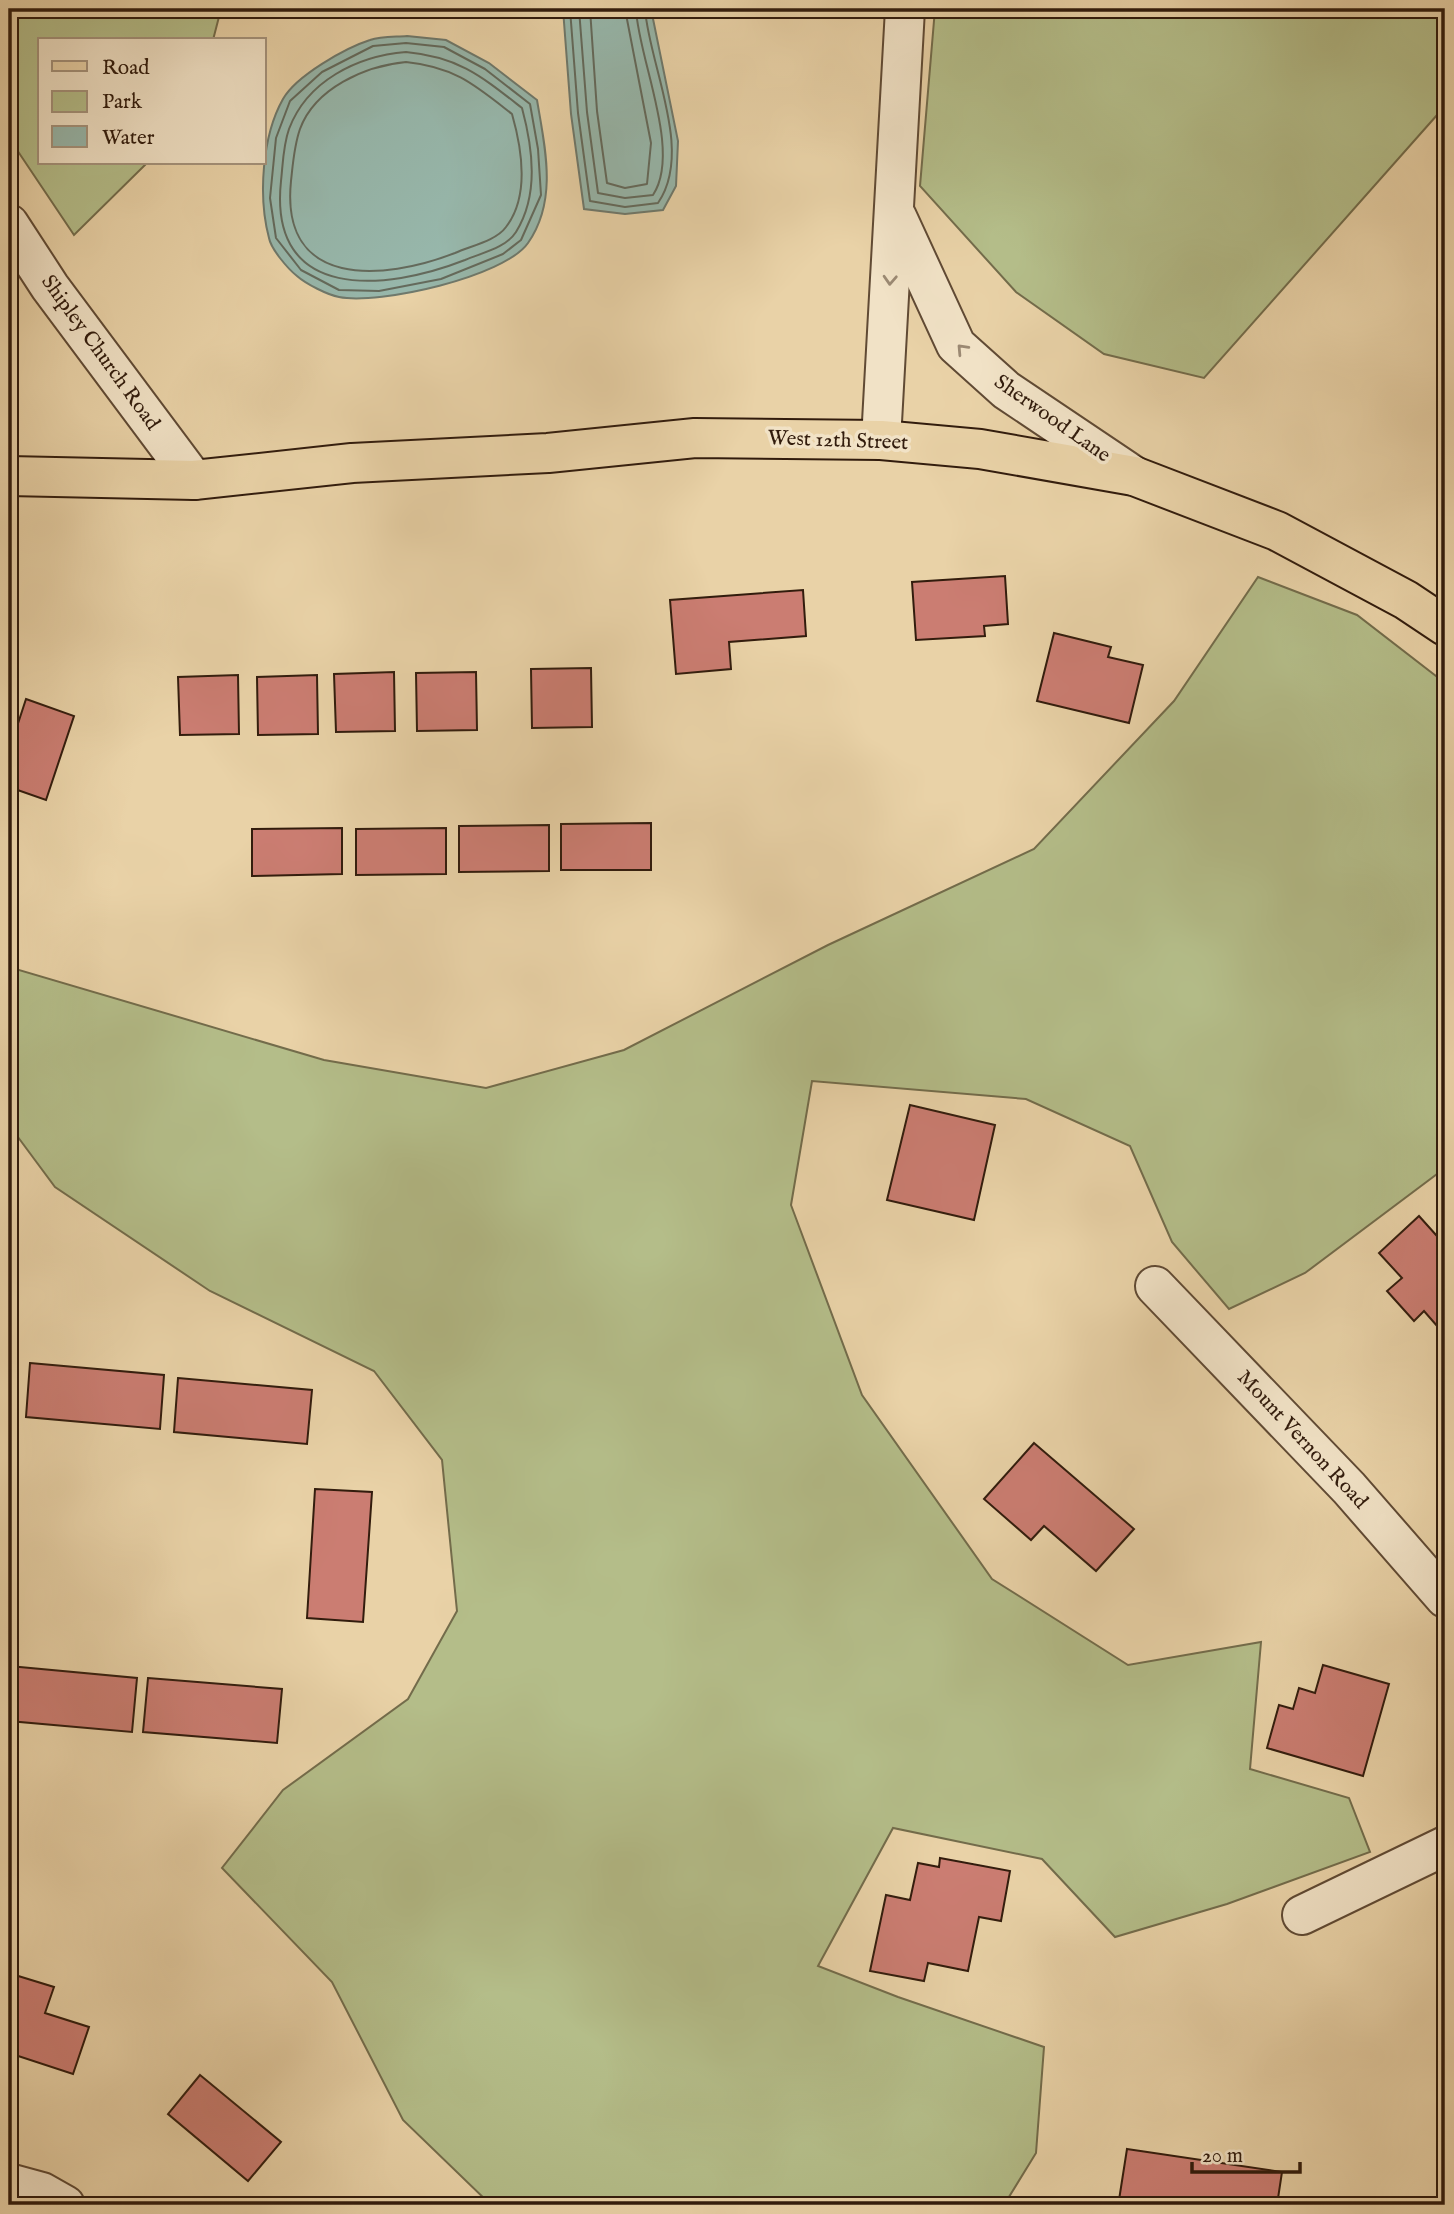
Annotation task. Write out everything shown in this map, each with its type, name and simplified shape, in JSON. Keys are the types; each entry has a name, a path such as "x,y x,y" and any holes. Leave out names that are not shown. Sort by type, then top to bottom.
{"main road":[{"name":"West 12th Street","path":"9,476 194,480 352,463 539,453 695,438 881,440 980,449 1134,476 1277,531 1406,600 1445,626"}],"street":[{"name":"Sherwood Lane","path":"881,440 905,9"},
{"name":"Sherwood Lane","path":"894,212 956,345 1006,390 1134,476"},
{"name":"Shipley Church Road","path":"9,224 50,287 194,480"},
{"name":"Mount Vernon Road","path":"1155,1286 1349,1488 1445,1598"},
{"path":"1302,1915 1445,1846"},
{"path":"9,2183 42,2192 65,2205"}],"green space":[{"path":"9,9 221,9 214,38 38,38 38,164 146,164 74,235 9,138"},
{"path":"935,9 1445,9 1445,106 1204,378 1104,354 1016,292 920,186"},
{"path":"1258,577 1357,615 1445,683 1445,1168 1305,1273 1229,1309 1172,1242 1130,1146 1026,1099 812,1081 791,1205 862,1395 992,1579 1128,1665 1261,1642 1250,1769 1349,1798 1370,1852 1227,1904 1115,1937 1042,1859 893,1828 818,1966 898,1997 1044,2047 1036,2153 1004,2205 491,2205 403,2120 332,1982 222,1868 283,1790 408,1699 457,1611 442,1460 374,1371 210,1291 55,1187 9,1125 9,967 324,1060 486,1088 624,1050 828,945 1034,849 1174,701"}],"water":[{"path":"563,9 651,9 678,141 676,186 663,210 625,214 584,209 571,114"},
{"path":"407,36 446,40 489,63 537,100 546,155 546,192 537,226 528,243 515,255 494,267 440,286 410,292 382,297 339,297 311,286 297,276 270,243 263,186 266,148 276,114 289,90 335,56 383,37"}],"building":[{"path":"1005,576 1008,624 984,626 985,636 916,640 912,582"},
{"path":"803,590 806,636 729,642 731,669 676,674 670,600"},
{"path":"1054,633 1111,647 1108,657 1143,665 1129,723 1037,701"},
{"path":"591,668 592,727 532,728 531,669"},
{"path":"394,672 395,731 336,732 334,674"},
{"path":"476,672 477,730 417,731 416,673"},
{"path":"238,675 239,734 180,735 178,677"},
{"path":"317,675 318,734 258,735 257,677"},
{"path":"26,699 74,716 46,800 9,787 9,751"},
{"path":"651,823 651,870 561,870 561,824"},
{"path":"549,825 549,871 459,872 459,826"},
{"path":"342,828 342,874 252,876 252,829"},
{"path":"446,828 446,874 356,875 356,829"},
{"path":"910,1105 995,1125 974,1220 887,1200"},
{"path":"1419,1216 1445,1245 1445,1335 1424,1311 1414,1321 1387,1291 1402,1278 1379,1253"},
{"path":"30,1363 164,1375 160,1429 26,1417"},
{"path":"178,1378 312,1390 307,1444 174,1432"},
{"path":"1034,1443 1134,1529 1096,1571 1044,1526 1031,1540 984,1499"},
{"path":"315,1489 372,1492 363,1622 307,1618"},
{"path":"1323,1665 1389,1684 1363,1776 1267,1748 1279,1705 1293,1709 1299,1688 1315,1693"},
{"path":"9,1666 137,1678 132,1732 9,1721"},
{"path":"148,1678 282,1689 277,1743 143,1732"},
{"path":"940,1858 1010,1871 1001,1921 979,1917 968,1971 928,1963 924,1981 870,1971 886,1895 910,1900 918,1863 939,1867"},
{"path":"15,1975 54,1987 45,2013 89,2027 73,2074 9,2053 9,1993"},
{"path":"200,2075 281,2142 248,2181 168,2114"},
{"path":"1127,2149 1282,2172 1277,2205 1154,2205 1119,2200"}]}
